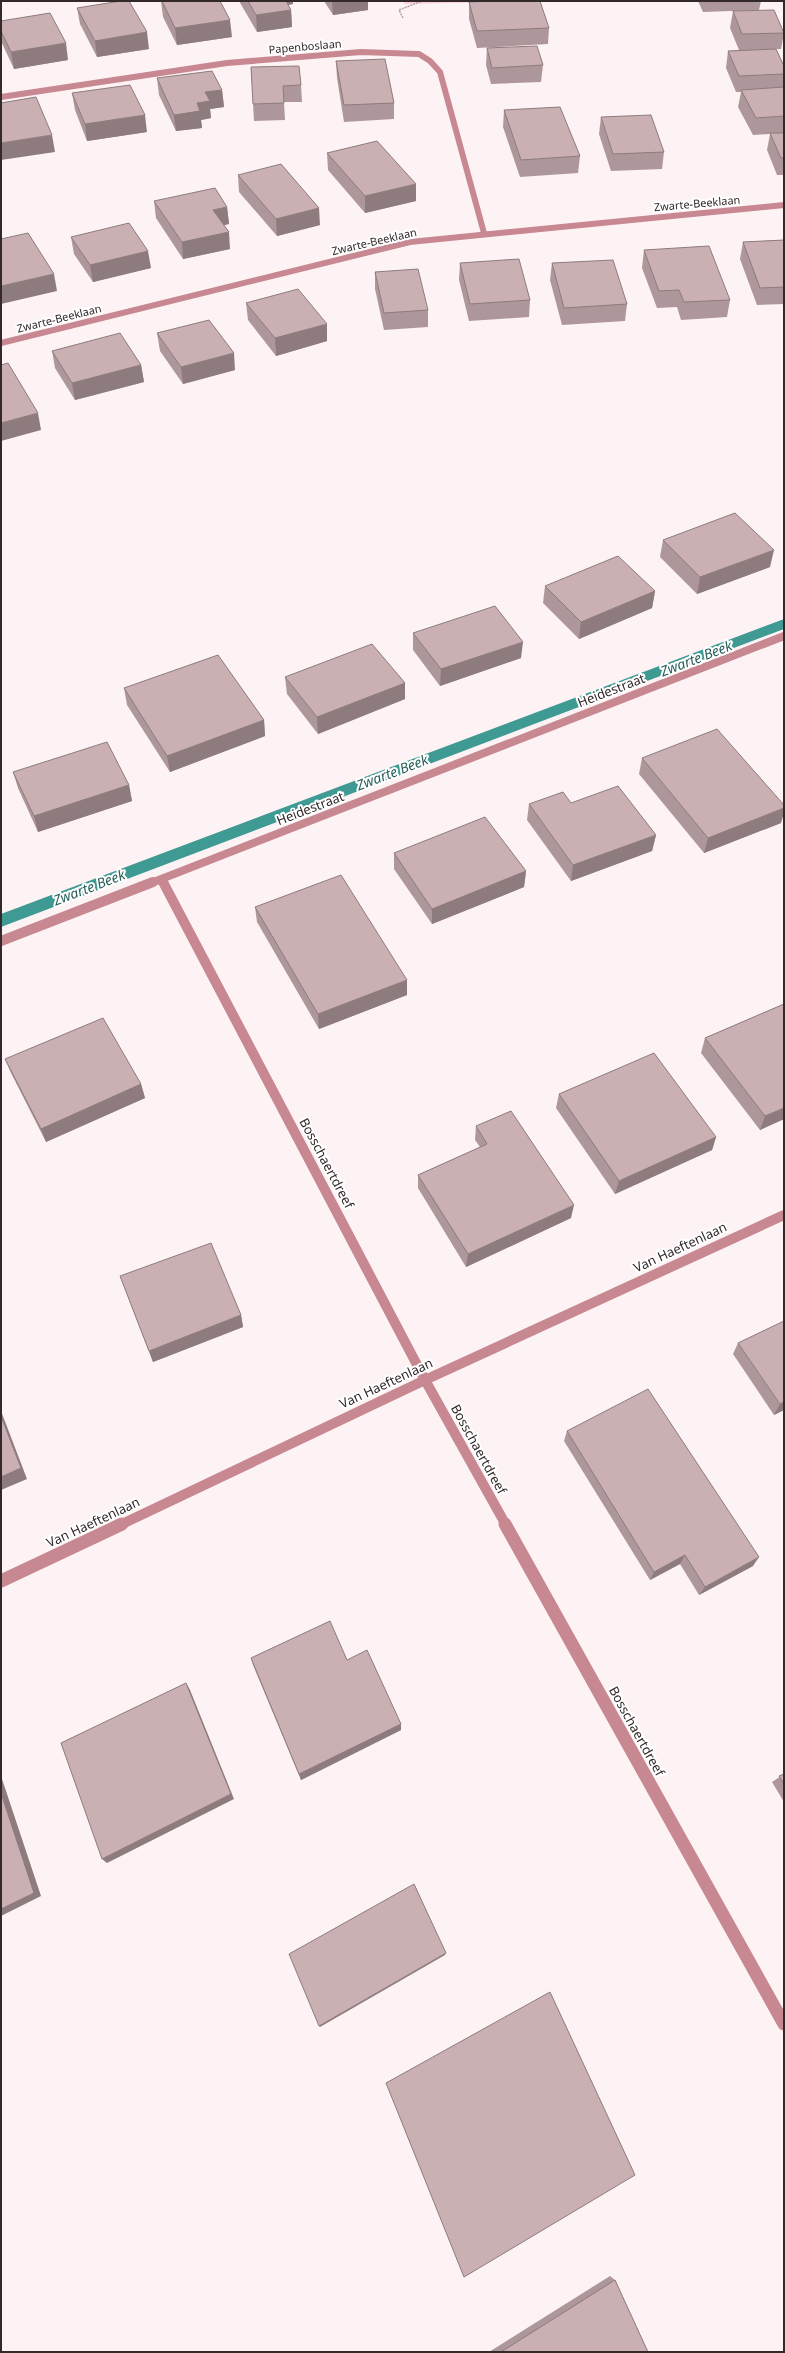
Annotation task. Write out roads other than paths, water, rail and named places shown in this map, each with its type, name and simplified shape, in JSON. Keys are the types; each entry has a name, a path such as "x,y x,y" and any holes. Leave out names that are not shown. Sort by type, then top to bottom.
{"street":[{"name":"Papenboslaan","path":"1,96 227,63 361,52 419,54 430,61 440,72 484,233"},
{"name":"Zwarte-Beeklaan","path":"1,343 410,242 484,233 784,205"},
{"name":"Heidestraat","path":"1,941 784,636"},
{"name":"Bosschaertdreef","path":"162,879 424,1380 784,2024"},
{"name":"Van Haeftenlaan","path":"1,1581 424,1380 784,1215"}],"waterway":[{"name":"Zwarte Beek","path":"1,921 784,624"}]}
